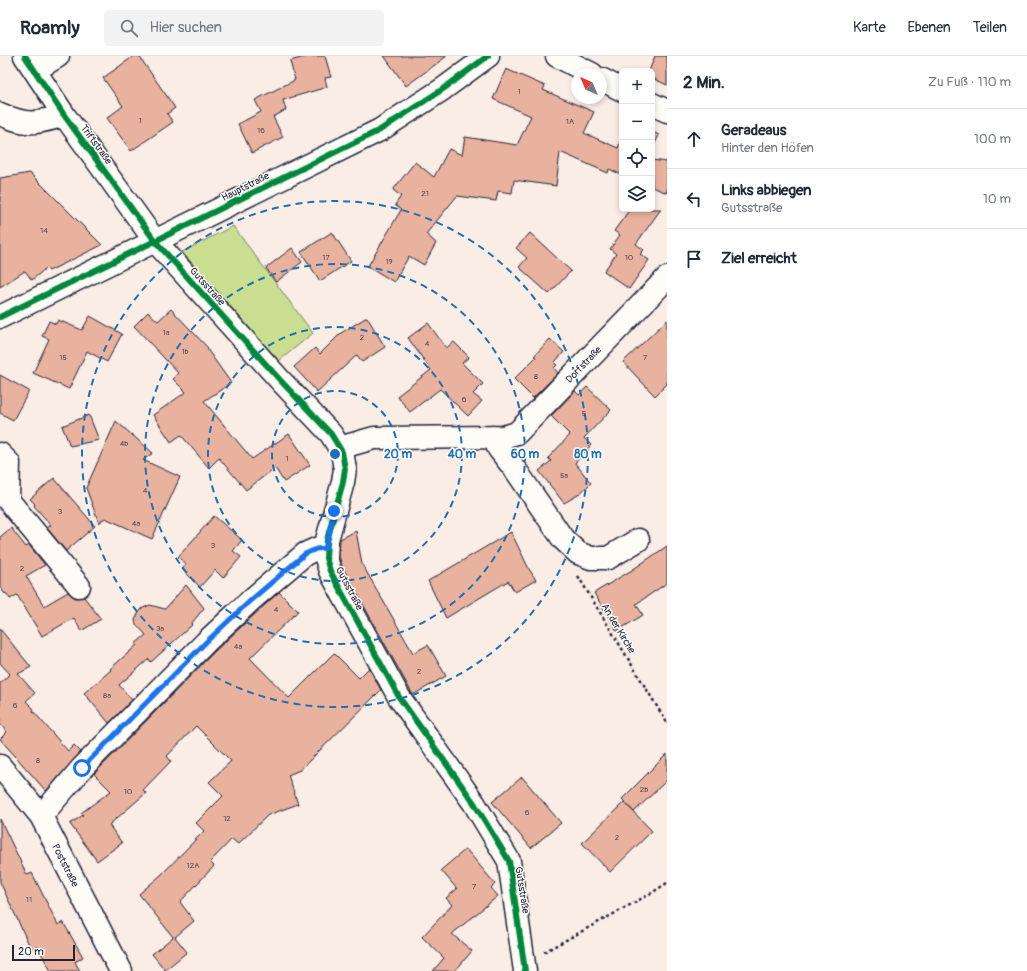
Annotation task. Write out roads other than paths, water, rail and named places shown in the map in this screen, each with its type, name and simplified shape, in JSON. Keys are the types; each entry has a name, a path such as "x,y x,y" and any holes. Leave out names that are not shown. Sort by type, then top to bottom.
{"street":[{"path":"30,63 58,56"},
{"name":"Hauptstraße","path":"0,317 380,130 443,89 488,56"},
{"path":"557,56 580,68"},
{"name":"Triftstraße","path":"30,63 64,115 155,241"},
{"path":"607,82 619,88"},
{"path":"655,105 667,111"},
{"path":"0,114 14,120 30,124 64,115"},
{"name":"Gutsstraße","path":"155,241 280,380 331,434 342,452 345,468 343,482 326,548 326,558 330,571 399,697 474,803 509,861 525,966"},
{"name":"Dorfstraße","path":"339,448 374,438 503,437 517,433 667,278"},
{"path":"493,437 499,449 517,472 563,539 578,553 591,558 608,558 638,540"},
{"path":"4,459 8,500 79,586"},
{"path":"41,816 82,768 212,637 251,600 305,554 316,549 326,548"},
{"name":"Poststraße","path":"0,766 41,816 121,971"}]}
